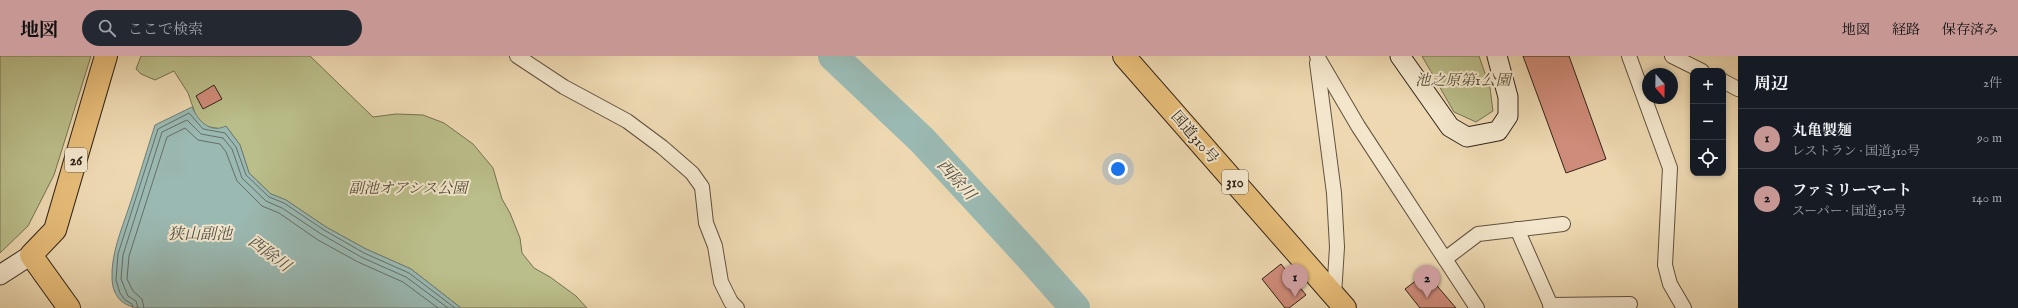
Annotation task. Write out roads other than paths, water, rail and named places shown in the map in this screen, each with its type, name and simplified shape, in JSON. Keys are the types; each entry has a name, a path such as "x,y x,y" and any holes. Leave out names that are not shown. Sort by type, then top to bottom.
{"main road":[{"name":"26","path":"31,255 55,230 106,56"},
{"name":"国道310号","path":"1124,56 1338,304"},
{"path":"31,255 69,308"}],"street":[{"path":"517,56 564,87 627,121 662,147 692,173 702,187 706,223 715,246 721,282 731,302 737,308"},
{"path":"1317,56 1334,193 1338,304"},
{"path":"1317,56 1358,126 1477,308"},
{"path":"1400,56 1450,127 1467,137 1498,131 1508,116 1508,97 1497,56"},
{"path":"1629,56 1670,168 1665,265 1670,284 1684,308"},
{"path":"1672,56 1696,68"},
{"path":"1726,83 1738,89"},
{"path":"1445,259 1478,234 1563,224"},
{"path":"1517,229 1551,307 1630,304"},
{"path":"0,275 31,255"}],"water":[{"name":"狭山副池","path":"192,107 197,117 209,127 220,128 226,126 240,145 249,173 271,194 286,200 326,227 366,249 411,269 461,308 141,308 129,306 124,303 114,291 112,279 113,261 120,234 155,125"}],"waterway":[{"name":"西除川","path":"833,56 922,140 1075,308"}],"place":[{"name":"丸亀製麺","path":"1295,297"},
{"name":"ファミリーマート","path":"1427,298"}],"park label":[{"name":"池之原第1公園","path":"1463,80"},
{"name":"副池オアシス公園","path":"408,188"}]}
